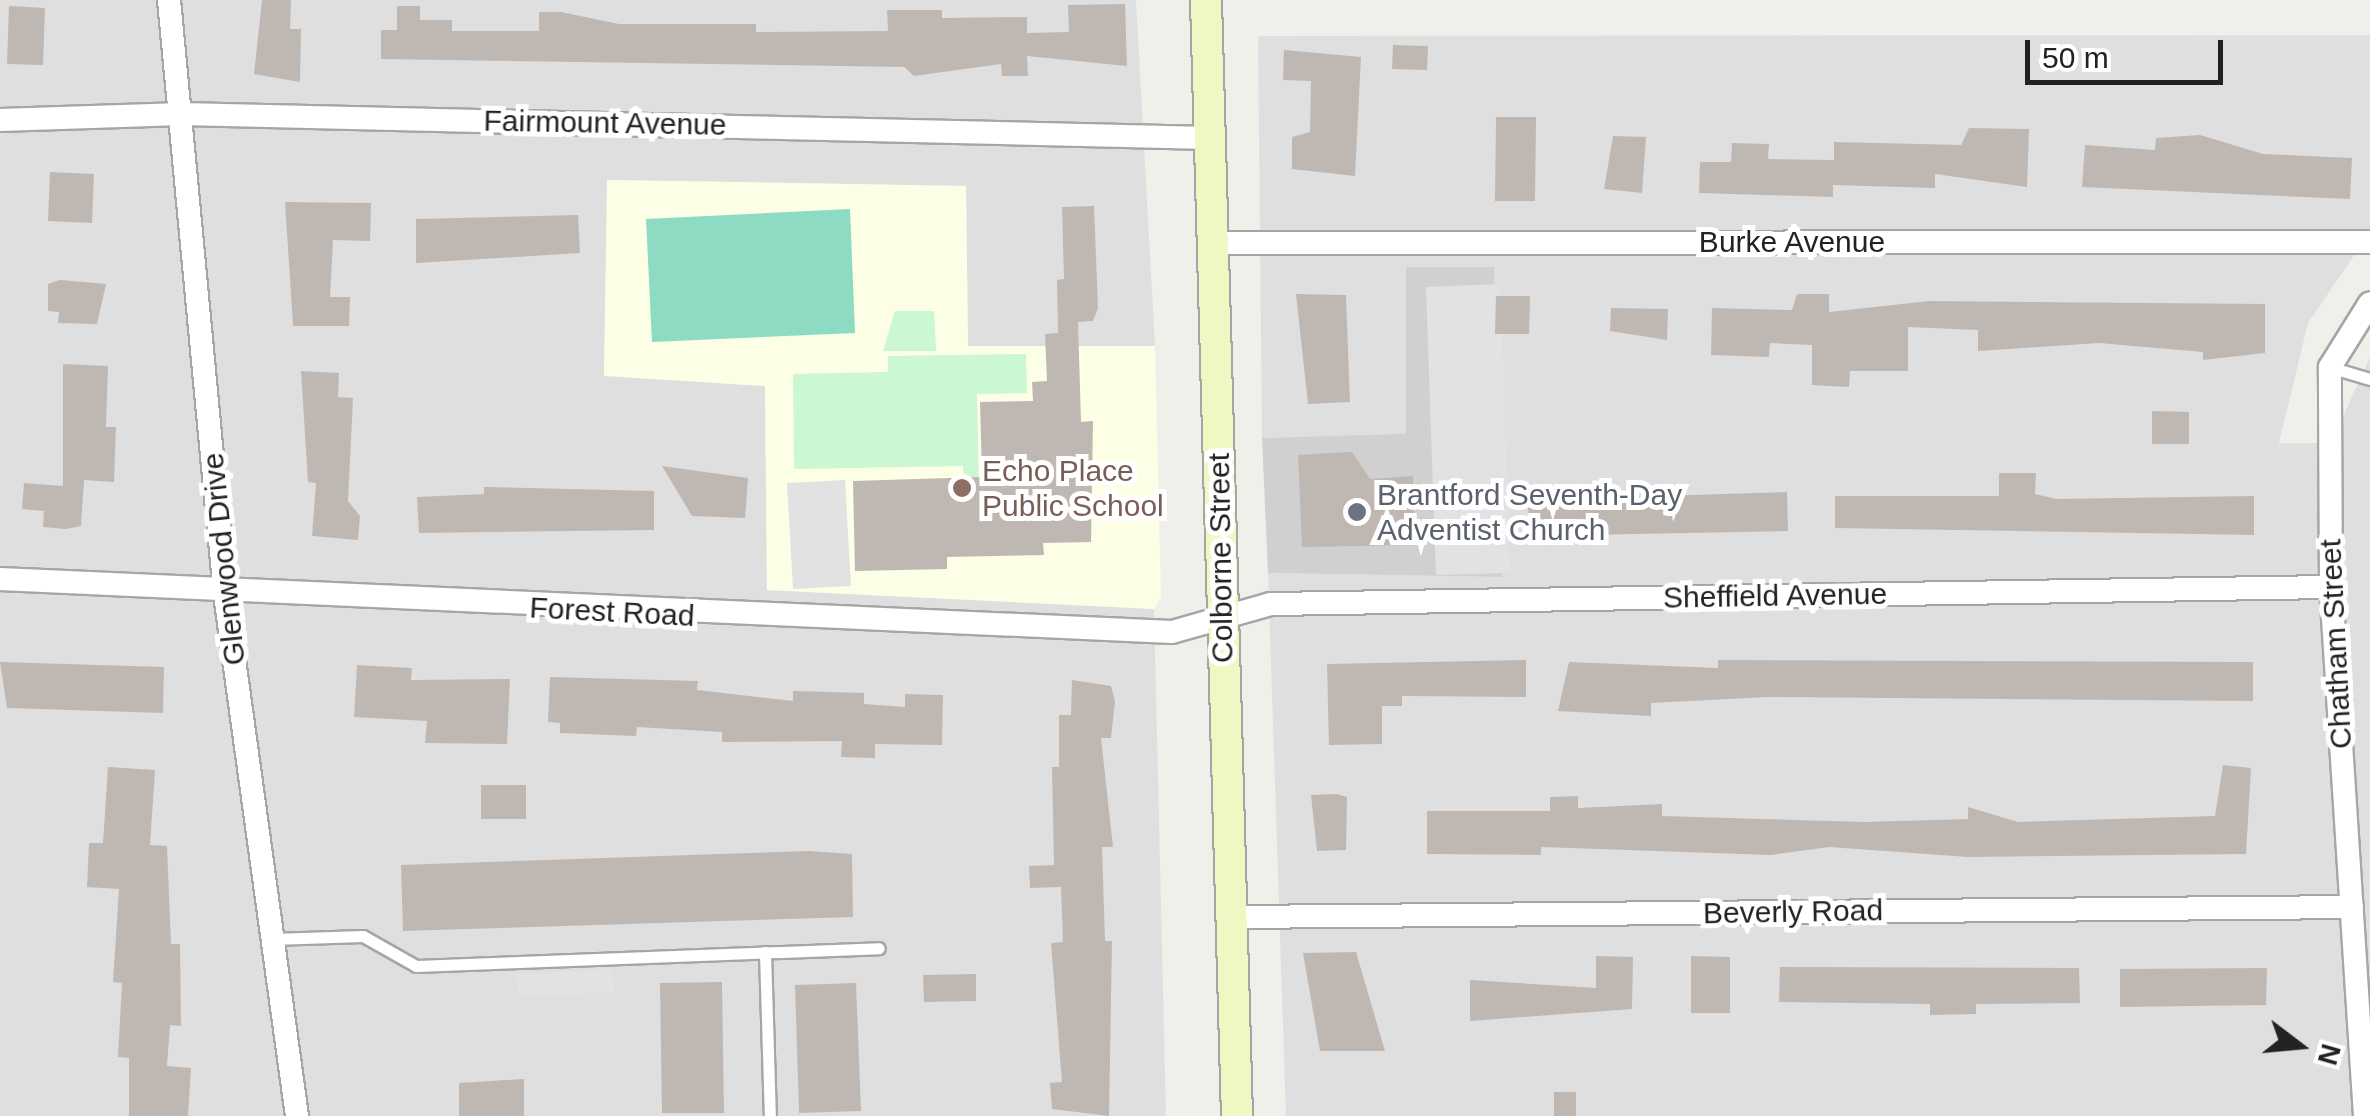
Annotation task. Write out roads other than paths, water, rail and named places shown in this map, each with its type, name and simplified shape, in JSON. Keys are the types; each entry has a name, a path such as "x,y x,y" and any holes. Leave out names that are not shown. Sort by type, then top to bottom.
{"main road":[{"name":"Colborne Street","path":"1206,0 1237,1116"}],"street":[{"name":"Glenwood Drive","path":"170,0 226,594 297,1116"},
{"name":"Fairmount Avenue","path":"0,120 182,114 1209,138"},
{"name":"Burke Avenue","path":"1215,243 2370,242"},
{"path":"2330,368 2370,304"},
{"name":"Chatham Street","path":"2330,368 2331,586 2365,1116"},
{"name":"Forest Road","path":"0,579 226,594 1172,632 1220,612"},
{"name":"Sheffield Avenue","path":"1220,612 1271,604 2331,586"},
{"name":"Beverly Road","path":"1234,917 2352,907"}],"lane":[{"path":"2330,368 2370,379"},
{"path":"272,940 362,936 416,966 879,948"},
{"path":"766,952 770,1116"}],"place":[{"name":"Echo Place Public School","path":"962,488"},
{"name":"Brantford Seventh-Day Adventist Church","path":"1357,512"}]}
